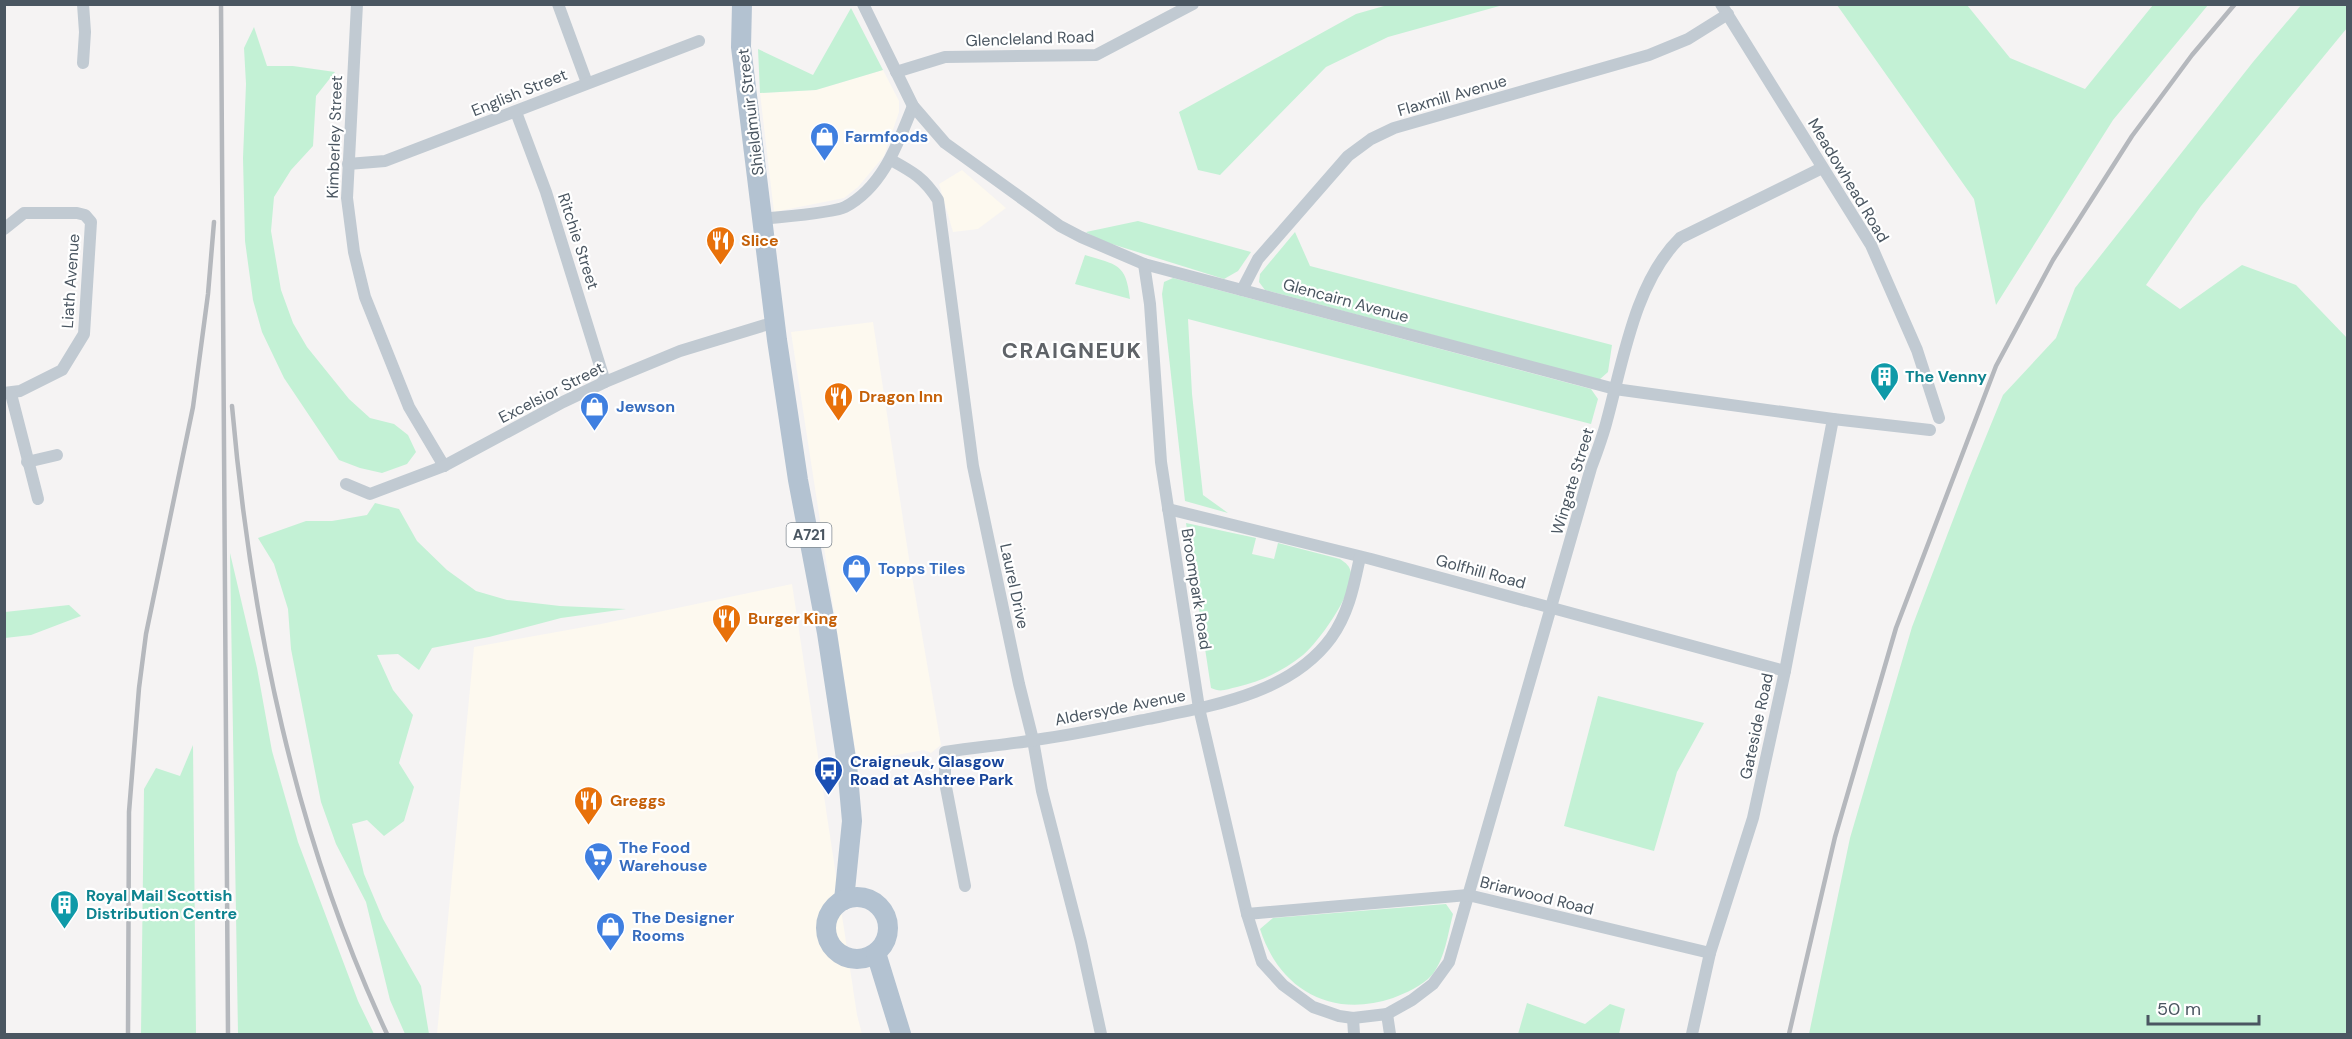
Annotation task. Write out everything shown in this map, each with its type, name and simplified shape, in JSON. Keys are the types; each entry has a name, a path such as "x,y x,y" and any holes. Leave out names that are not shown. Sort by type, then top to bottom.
{"main road":[{"name":"Shieldmuir Street","path":"742,4 741,47 763,219"},
{"name":"A721","path":"763,219 798,480 827,633 846,765 852,821 849,851 852,899"},
{"path":"852,899 877,904 887,919 887,938 867,956 840,954 828,938 826,929 831,912 852,899"},
{"path":"867,956 895,1010 901,1035"}],"street":[{"path":"83,4 85,32 83,63"},
{"name":"Kimberley Street","path":"357,4 347,198 354,252 365,297 410,407 444,466"},
{"path":"558,4 587,83"},
{"name":"Glencairn Avenue","path":"863,4 913,106 945,143 1060,226 1144,264 1220,286 1615,388 1833,419 1930,430"},
{"name":"Glencleland Road","path":"896,72 945,57 1096,55 1188,6"},
{"name":"Meadowhead Road","path":"1725,9 1871,245 1917,350 1939,418"},
{"name":"Flaxmill Avenue","path":"1242,290 1258,259 1348,156 1371,139 1394,128 1649,55 1688,39 1725,9"},
{"name":"English Street","path":"348,164 385,161 699,41"},
{"path":"763,219 844,208 865,192 891,160 913,106"},
{"name":"Ritchie Street","path":"516,112 549,204 605,382"},
{"name":"Laurel Drive","path":"891,160 917,174 938,200 973,466 1042,791 1081,942 1101,1035"},
{"name":"Wingate Street","path":"1388,1014 1433,984 1449,962 1624,352 1637,311 1666,251 1680,238 1822,168"},
{"name":"Liath Avenue","path":"4,229 24,213 77,213 85,215 91,222 84,334 62,370 20,391 8,393"},
{"name":"Broompark Road","path":"1144,264 1150,304 1161,462 1200,708 1247,914 1262,962 1283,985 1313,1007 1340,1016 1388,1014"},
{"name":"Excelsior Street","path":"346,484 370,494 444,466 605,382 680,351 775,322"},
{"path":"8,393 38,499"},
{"name":"Gateside Road","path":"1692,1035 1710,953 1753,818 1785,671 1833,419"},
{"path":"27,462 57,455"},
{"name":"Golfhill Road","path":"1168,510 1360,557 1785,671"},
{"name":"Aldersyde Avenue","path":"965,886 945,782 945,752 1033,741 1200,708 1252,693 1287,676 1312,658 1332,637 1352,598 1360,557"},
{"name":"Briarwood Road","path":"1247,914 1468,895 1710,953"},
{"path":"1388,1014 1390,1035"},
{"path":"1353,1017 1354,1035"}],"shaded area":[{"path":"883,70 899,101 899,112 884,156 858,187 844,198 774,212 760,93 816,90"},
{"path":"962,170 1006,208 978,229 953,232 939,184"},
{"path":"873,322 909,559 941,745 931,753 924,750 857,762 791,332"},
{"path":"792,584 857,1015 862,1034 437,1034 474,647 601,624"}],"green space":[{"path":"1391,4 1503,5 1388,37 1326,67 1220,175 1198,170 1179,112 1356,14"},
{"path":"2302,4 2347,5 2347,28 2201,206 2146,285 2180,309 2242,265 2296,285 2347,338 2347,1034 1809,1034 1850,838 1912,627 2003,395 2056,338 2075,288 2253,62"},
{"path":"1837,5 1967,5 2010,58 2085,89 2153,5 2208,5 2113,120 1996,305 1974,199"},
{"path":"851,8 883,70 816,90 760,93 758,49 813,75"},
{"path":"254,27 267,66 293,66 335,72 316,96 313,146 291,170 274,197 271,231 281,290 293,323 307,347 349,399 370,418 394,424 408,435 416,452 407,464 382,473 339,460 284,378 262,332 253,300 245,241 243,158 246,84 244,48"},
{"path":"1138,221 1251,252 1238,271 1224,279 1099,240 1086,232"},
{"path":"1295,232 1310,266 1612,345 1608,372 1599,380 1265,290 1259,282 1260,274"},
{"path":"1085,255 1118,267 1126,278 1130,299 1075,284"},
{"path":"1173,278 1591,389 1598,399 1591,424 1188,319 1192,394 1203,495 1228,513 1185,501 1162,294 1164,282"},
{"path":"375,503 399,509 417,541 447,570 476,591 507,600 560,606 626,609 561,618 489,637 432,648 419,670 398,654 377,655 393,690 413,715 399,763 414,787 404,821 384,836 367,820 352,824 364,874 383,919 421,986 429,1034 405,1034 390,1000 366,902 336,844 321,802 291,649 288,609 274,564 258,538 306,521 332,521 367,515"},
{"path":"1186,523 1256,538 1252,554 1274,559 1278,543 1340,559 1350,568 1347,593 1334,617 1310,649 1280,671 1255,682 1224,690 1211,688"},
{"path":"230,553 257,668 272,751 298,842 358,1001 374,1034 238,1034"},
{"path":"69,605 81,616 31,635 5,638 5,612"},
{"path":"1598,696 1704,723 1677,772 1654,851 1564,826"},
{"path":"193,745 196,1034 141,1034 144,789 156,768 180,776"},
{"path":"1446,904 1453,914 1443,954 1432,975 1424,983 1408,991 1370,1004 1349,1005 1310,994 1294,983 1280,968 1260,929 1273,918"},
{"path":"1527,1003 1585,1024 1610,1004 1625,1009 1619,1034 1518,1034"}],"railway":[{"path":"221,4 228,1034"},
{"path":"1789,1034 1835,837 1896,628 1996,366 2053,260 2132,136 2192,55 2235,4"},
{"path":"128,1034 129,812 139,688 146,634 193,407 208,294 214,222"},
{"path":"232,406 251,568 282,727 327,883 355,959 387,1034"}],"place":[{"name":"Farmfoods","path":"824,162"},
{"name":"Slice","path":"720,266"},
{"name":"The Venny","path":"1884,402"},
{"name":"Dragon Inn","path":"838,422"},
{"name":"Jewson","path":"595,432"},
{"name":"Topps Tiles","path":"857,594"},
{"name":"Burger King","path":"727,644"},
{"name":"Craigneuk, Glasgow Road at Ashtree Park","path":"829,796"},
{"name":"Greggs","path":"589,826"},
{"name":"The Food Warehouse","path":"598,882"},
{"name":"Royal Mail Scottish Distribution Centre","path":"65,930"},
{"name":"The Designer Rooms","path":"611,952"}],"district":[{"name":"CRAIGNEUK","path":"1072,350"}]}
